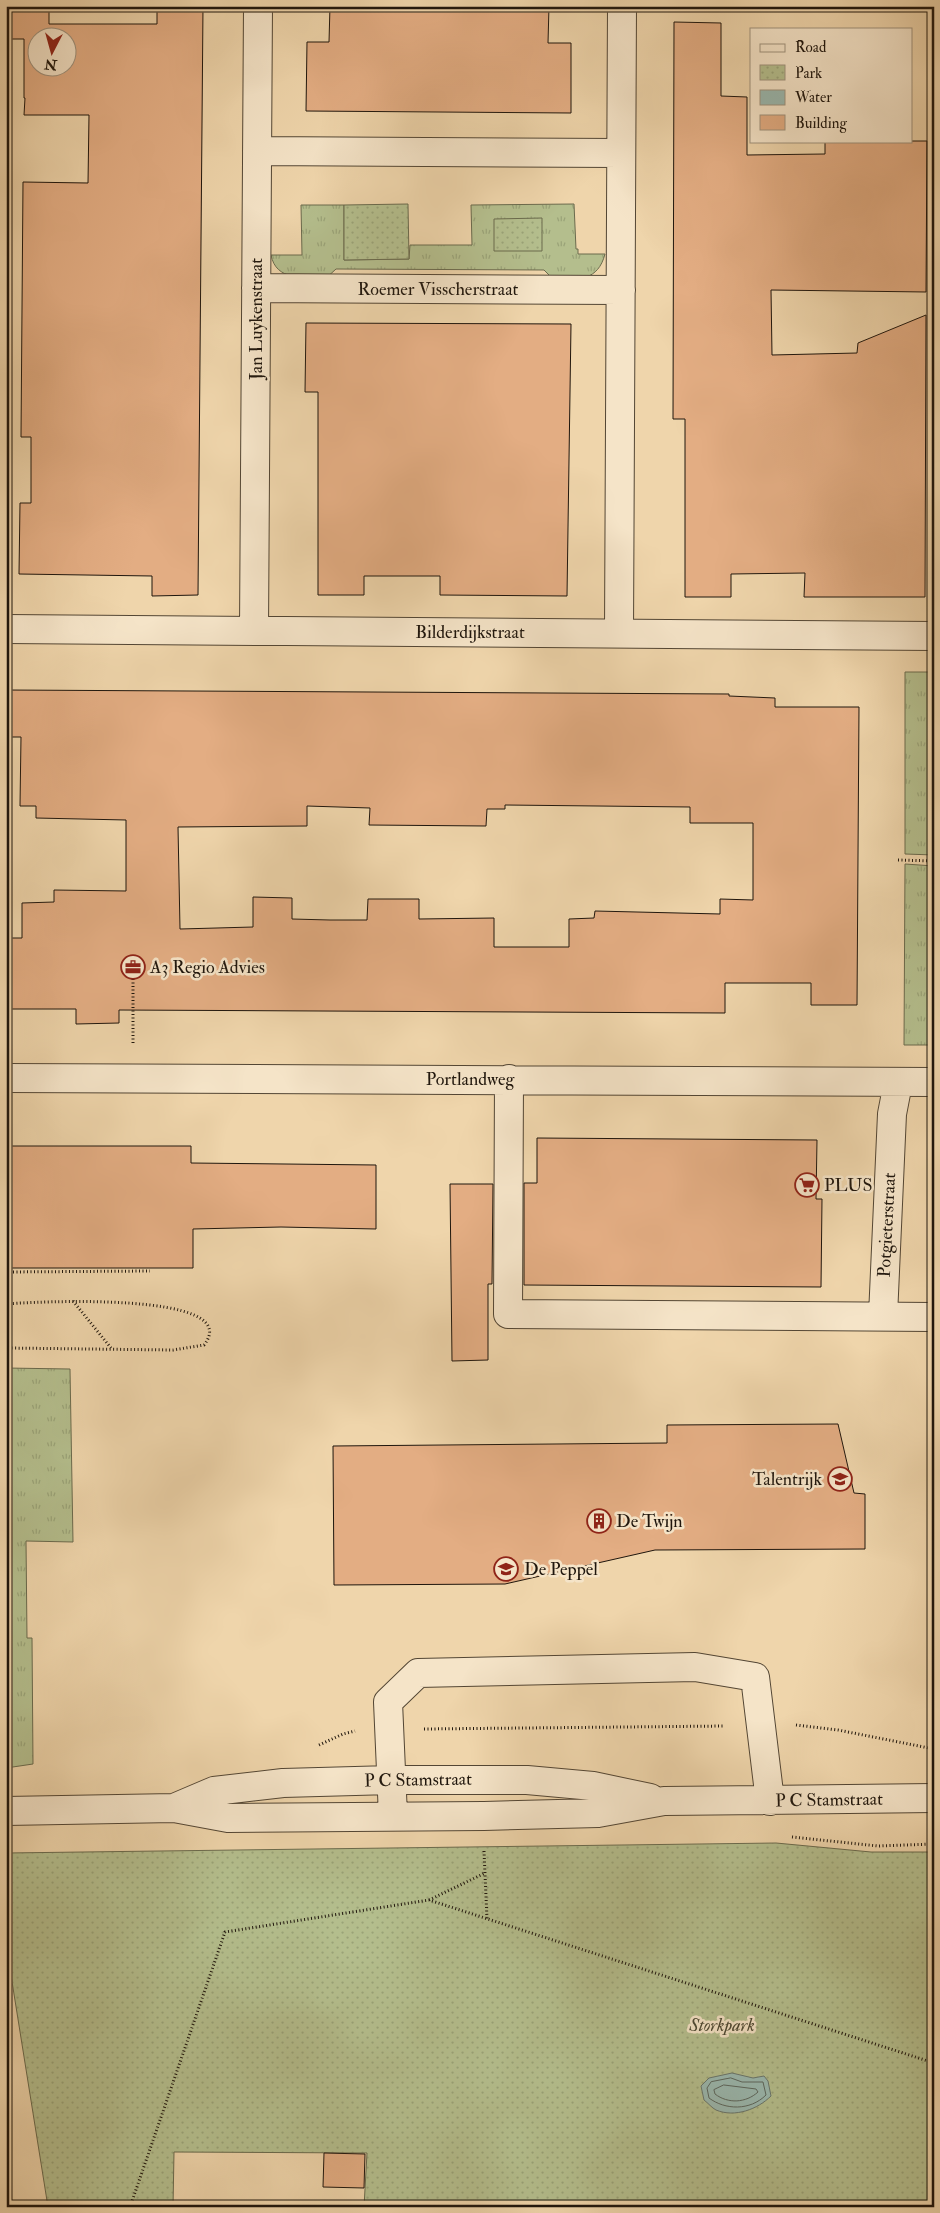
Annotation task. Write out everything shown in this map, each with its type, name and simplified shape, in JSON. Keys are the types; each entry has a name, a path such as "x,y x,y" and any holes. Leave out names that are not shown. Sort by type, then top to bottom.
{"street":[{"name":"Jan Luykenstraat","path":"254,631 258,6"},
{"path":"619,633 622,6"},
{"path":"257,151 621,153"},
{"name":"Roemer Visscherstraat","path":"256,288 621,290"},
{"name":"Bilderdijkstraat","path":"6,629 934,636"},
{"name":"Portlandweg","path":"6,1078 934,1082"},
{"path":"510,1080 508,1314 934,1317"},
{"name":"Potgieterstraat","path":"883,1316 892,1114 898,1083"},
{"path":"393,1816 388,1702 418,1673 695,1667 755,1677 770,1801"},
{"name":"P C Stamstraat","path":"174,1808 214,1791 283,1783 391,1780 527,1780 593,1786 664,1801"},
{"name":"P C Stamstraat","path":"6,1812 174,1808 228,1818 598,1813 664,1801 934,1798"}],"path":[{"path":"898,860 934,860"},
{"path":"133,974 133,1079"},
{"path":"6,1272 150,1271"},
{"path":"72,1300 112,1349"},
{"path":"6,1304 72,1300 132,1303 169,1308 192,1315 204,1322 209,1332 204,1346 173,1350 6,1348"},
{"path":"484,1848 487,1918"},
{"path":"130,2207 225,1932 429,1900 485,1874"},
{"path":"429,1900 934,2063"}],"green space":[{"path":"408,204 409,259 344,260 344,205"},
{"path":"574,204 576,249 578,249 578,254 605,254 598,269 580,279 556,282 544,270 336,269 324,280 299,278 284,274 278,269 271,255 302,255 301,205 344,205 344,260 409,259 410,245 472,245 471,205"},
{"path":"542,218 542,251 494,251 494,219"},
{"path":"905,672 934,672 934,855 905,854"},
{"path":"905,864 934,866 934,1045 904,1045"},
{"path":"6,1368 70,1369 73,1542 26,1541 27,1638 32,1638 33,1764 6,1768 6,1692 11,1692 10,1419 6,1419"},
{"name":"Storkpark","path":"776,1843 871,1852 934,1852 934,2207 364,2207 367,2153 174,2152 173,2207 48,2207 6,1944 6,1853"}],"water":[{"path":"6,1419 10,1419 11,1692 6,1692"},
{"path":"732,2073 753,2078 764,2076 768,2081 771,2096 760,2105 738,2113 714,2109 704,2100 701,2086 709,2078"}],"building":[{"path":"6,6 49,6 49,24 157,24 157,6 203,6 198,595 152,596 152,576 19,574 20,503 31,503 31,437 21,437 23,182 88,183 89,115 24,115 24,39 6,39"},
{"path":"330,6 549,6 548,43 571,43 571,113 306,111 307,42 329,42"},
{"path":"674,22 721,23 721,96 747,97 747,155 825,154 825,142 927,141 926,292 771,290 772,355 857,353 858,343 926,315 925,597 804,597 805,573 731,574 731,597 685,597 685,419 673,419"},
{"path":"306,323 571,324 567,596 440,595 440,576 364,576 364,595 318,595 318,392 305,392"},
{"path":"6,690 729,694 729,696 775,698 775,707 859,707 857,1005 811,1005 811,983 725,983 725,1013 119,1010 119,1023 76,1024 76,1009 6,1009 6,938 22,938 22,903 54,902 54,890 126,891 126,820 36,818 36,806 20,806 21,737 6,737","holes":["505,805 690,807 690,823 753,823 753,900 720,899 720,914 595,911 594,918 569,919 569,947 494,947 494,918 419,919 419,899 368,899 367,920 330,920 292,919 292,898 253,897 253,927 180,929 178,827 307,826 307,806 370,808 369,825 486,826 487,809 505,809"]},
{"path":"537,1138 817,1140 816,1199 822,1199 821,1287 524,1285 524,1183 537,1183"},
{"path":"6,1146 191,1146 191,1163 376,1165 376,1229 281,1227 193,1229 193,1268 6,1268"},
{"path":"450,1184 493,1184 492,1284 488,1284 488,1360 452,1361"},
{"name":"De Twijn","path":"838,1424 854,1493 865,1494 865,1549 655,1550 505,1584 334,1585 333,1446 667,1443 667,1425"},
{"path":"324,2153 365,2154 364,2188 323,2187"}],"place":[{"name":"A3 Regio Advies","path":"133,967"},
{"name":"PLUS","path":"807,1185"},
{"name":"Talentrijk","path":"840,1479"},
{"name":"De Twijn","path":"599,1521"},
{"name":"De Peppel","path":"506,1569"}]}
